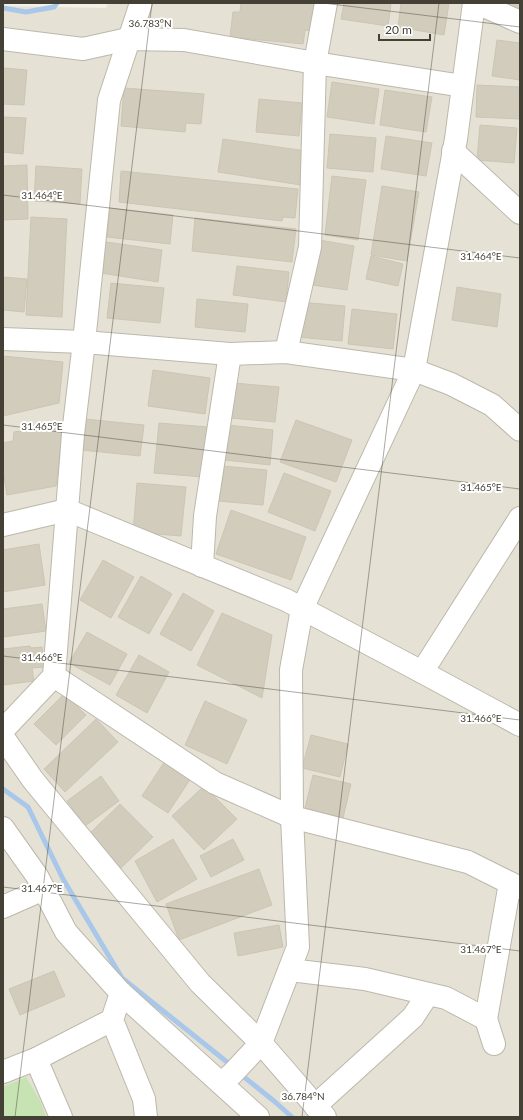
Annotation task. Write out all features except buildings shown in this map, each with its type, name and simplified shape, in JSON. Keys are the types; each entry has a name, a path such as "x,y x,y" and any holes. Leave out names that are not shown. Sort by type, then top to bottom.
{"street":[{"path":"3,730 54,676 73,434 109,100 141,3"},
{"path":"286,352 310,247 315,63 326,3"},
{"path":"226,1079 255,1049 290,970 298,948 292,816 291,670 302,609 414,370 456,139 474,3"},
{"path":"477,3 520,22"},
{"path":"3,39 83,49 128,39 184,40 315,63 463,86"},
{"path":"453,152 520,213"},
{"path":"3,339 84,342 230,354 286,352 414,370 451,384 492,405 520,430"},
{"path":"202,566 205,516 230,354"},
{"path":"3,525 67,510 286,600 520,725"},
{"path":"422,672 517,530"},
{"path":"54,676 215,784 292,816 468,862 515,886 486,1019 494,1044"},
{"path":"3,737 33,780 255,1049 320,1112 413,1016 428,994"},
{"path":"3,828 38,876 66,932 121,993 226,1079 258,1117"},
{"path":"3,907 44,889"},
{"path":"290,970 365,979 446,998 486,1019"},
{"path":"121,993 112,1020 144,1099 146,1117"},
{"path":"3,1072 36,1059 112,1020"},
{"path":"36,1059 61,1117"}],"shaded area":[{"path":"108,3 520,3 520,1117 3,1117 3,6 106,8"}],"green space":[{"path":"26,1077 41,1102 46,1117 3,1117 3,1087"}],"waterway":[{"path":"3,8 26,12 54,7 57,3"},
{"path":"3,789 28,807 63,879 122,978 232,1066"},
{"path":"239,1073 292,1117"}]}
